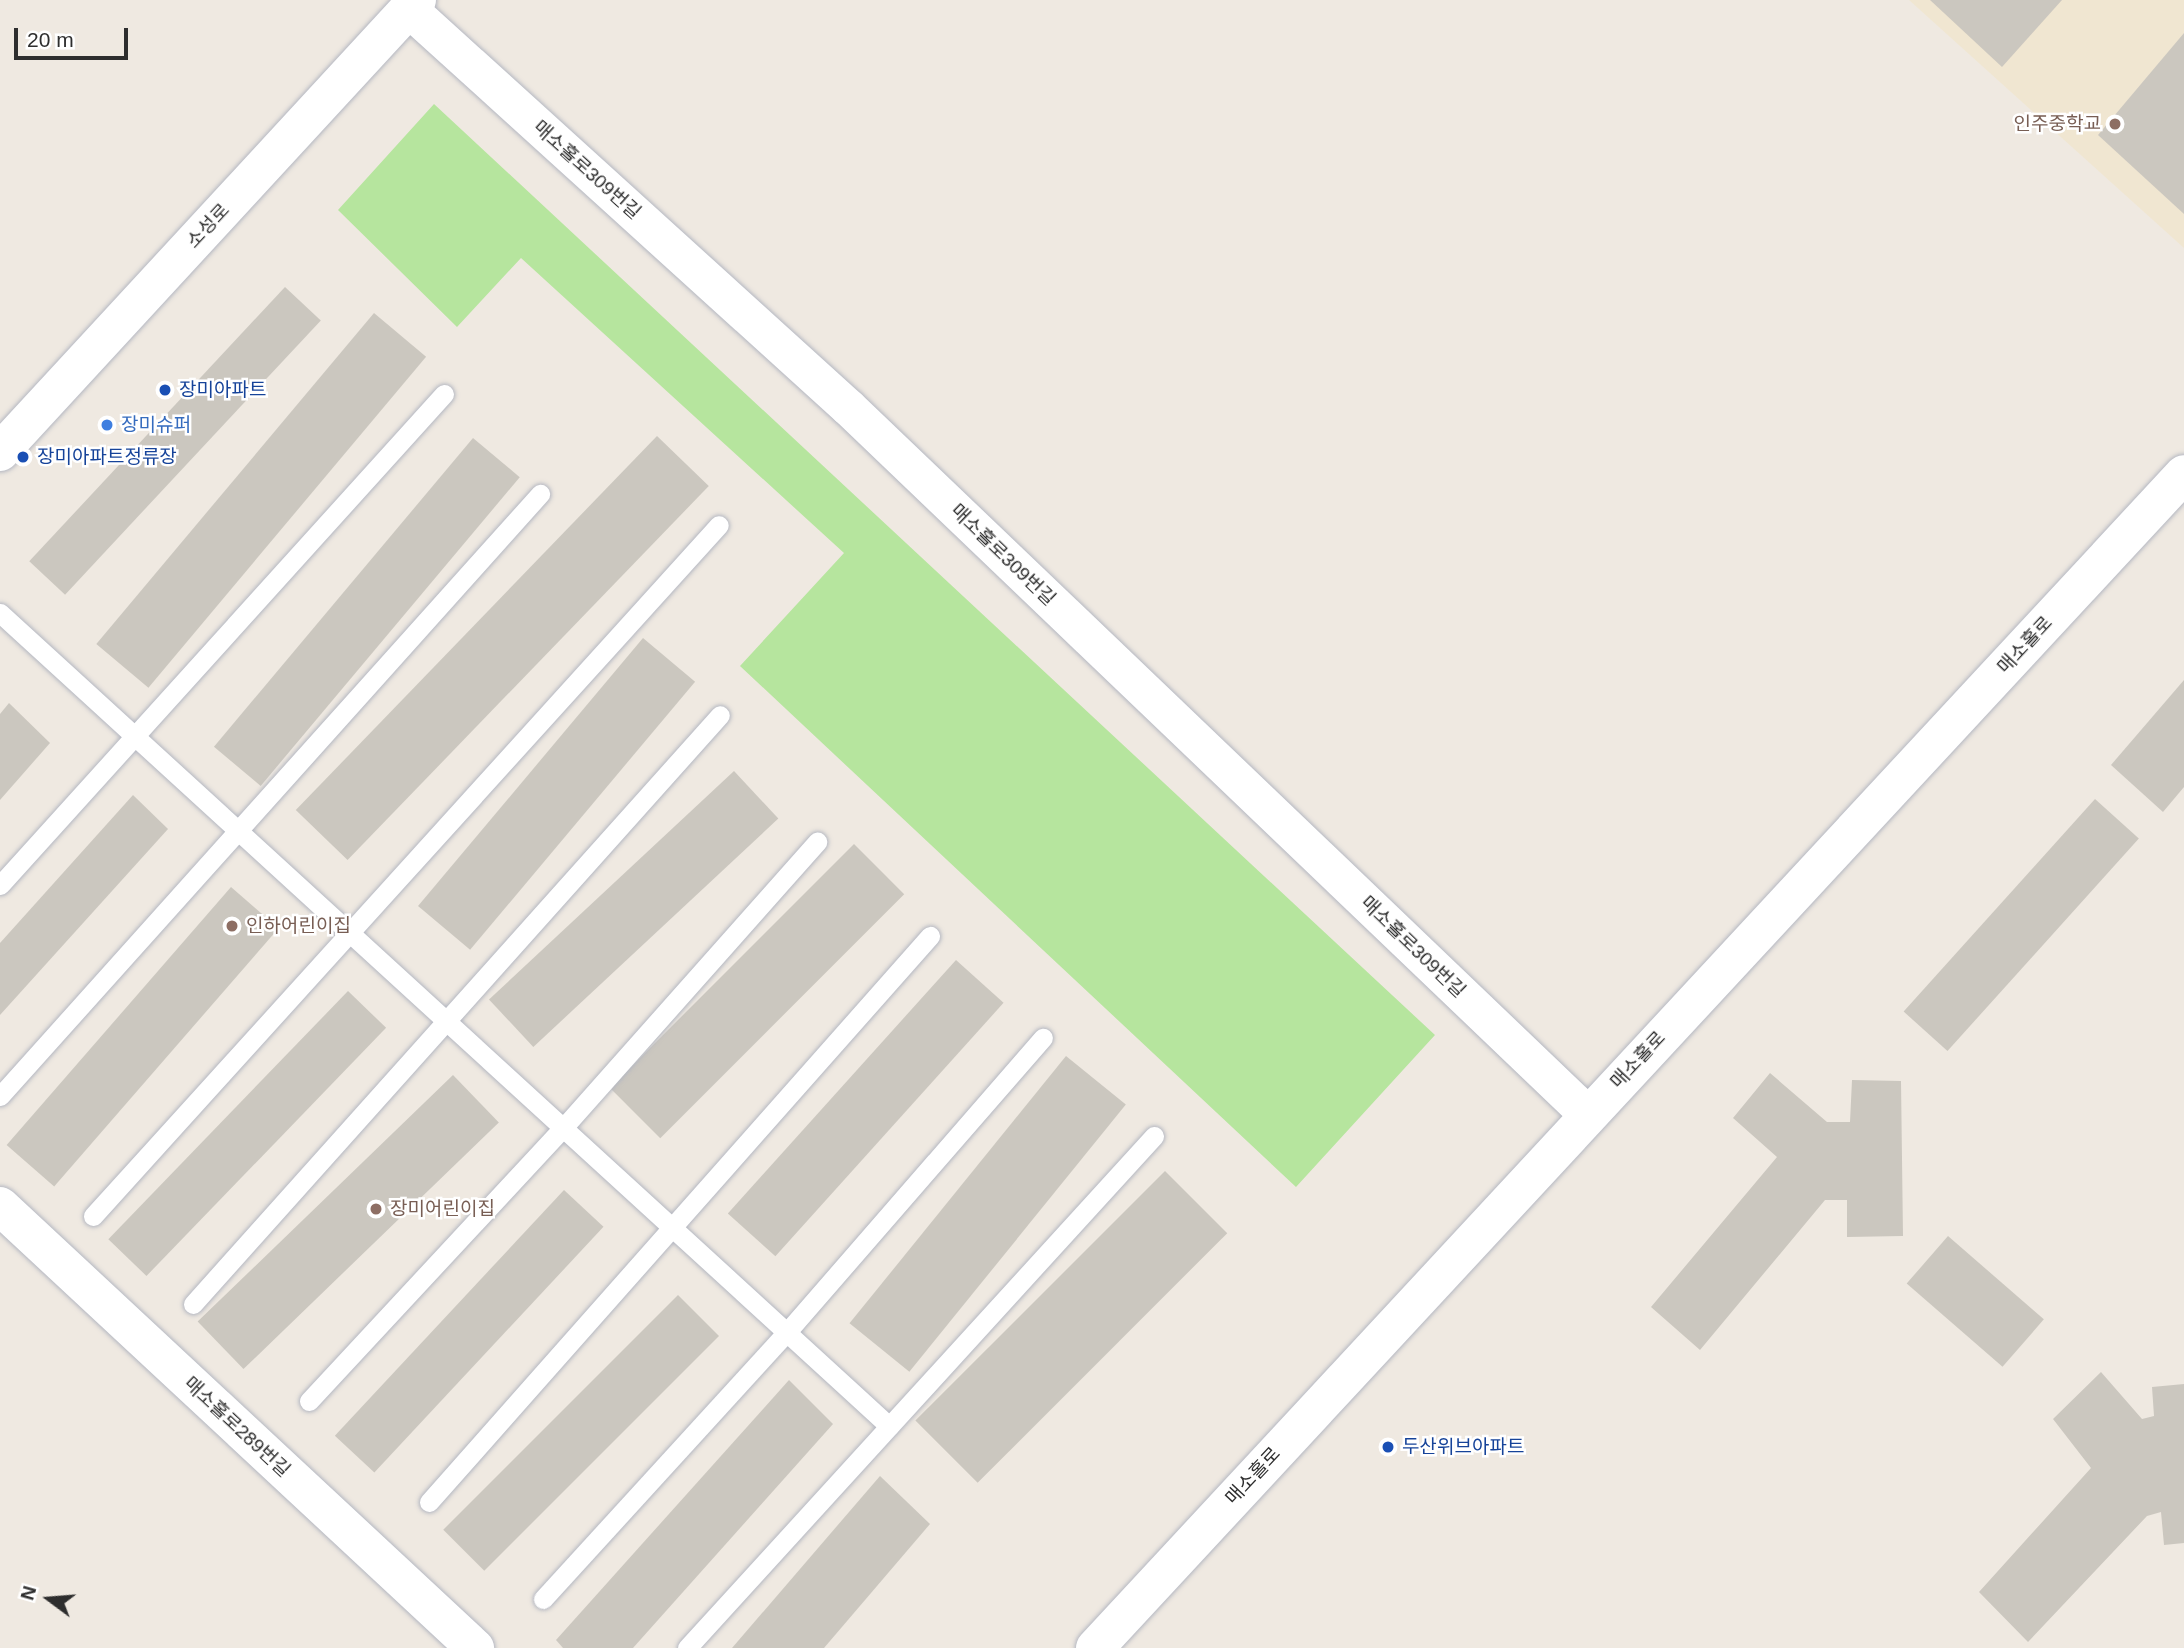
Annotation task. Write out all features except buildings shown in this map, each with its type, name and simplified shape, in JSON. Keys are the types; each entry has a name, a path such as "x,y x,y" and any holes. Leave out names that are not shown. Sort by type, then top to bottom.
{"main road":[{"name":"소성로","path":"0,452 413,4"},
{"name":"매소홀로","path":"1095,1648 1587,1114 2184,474"},
{"name":"매소홀로289번길","path":"0,1206 475,1648"}],"street":[{"name":"매소홀로309번길","path":"413,4 848,407 1587,1114"}],"lane":[{"path":"0,886 444,394"},
{"path":"0,1096 540,494"},
{"path":"93,1216 352,935 719,525"},
{"path":"0,614 890,1426"},
{"path":"193,1304 720,715"},
{"path":"309,1401 564,1128 817,842"},
{"path":"429,1502 930,936"},
{"path":"543,1599 787,1332 1043,1038"},
{"path":"687,1648 1154,1136"}],"shaded area":[{"name":"인주중학교","path":"1909,0 2184,0 2184,248"}],"green space":[{"path":"434,104 1435,1035 1296,1187 740,666 844,553 521,258 457,327 338,210"}],"place":[{"name":"인주중학교","path":"2115,124"},
{"name":"장미아파트","path":"165,390"},
{"name":"장미슈퍼","path":"107,425"},
{"name":"장미아파트정류장","path":"23,457"},
{"name":"인하어린이집","path":"232,926"},
{"name":"장미어린이집","path":"376,1209"},
{"name":"두산위브아파트","path":"1388,1447"}]}
